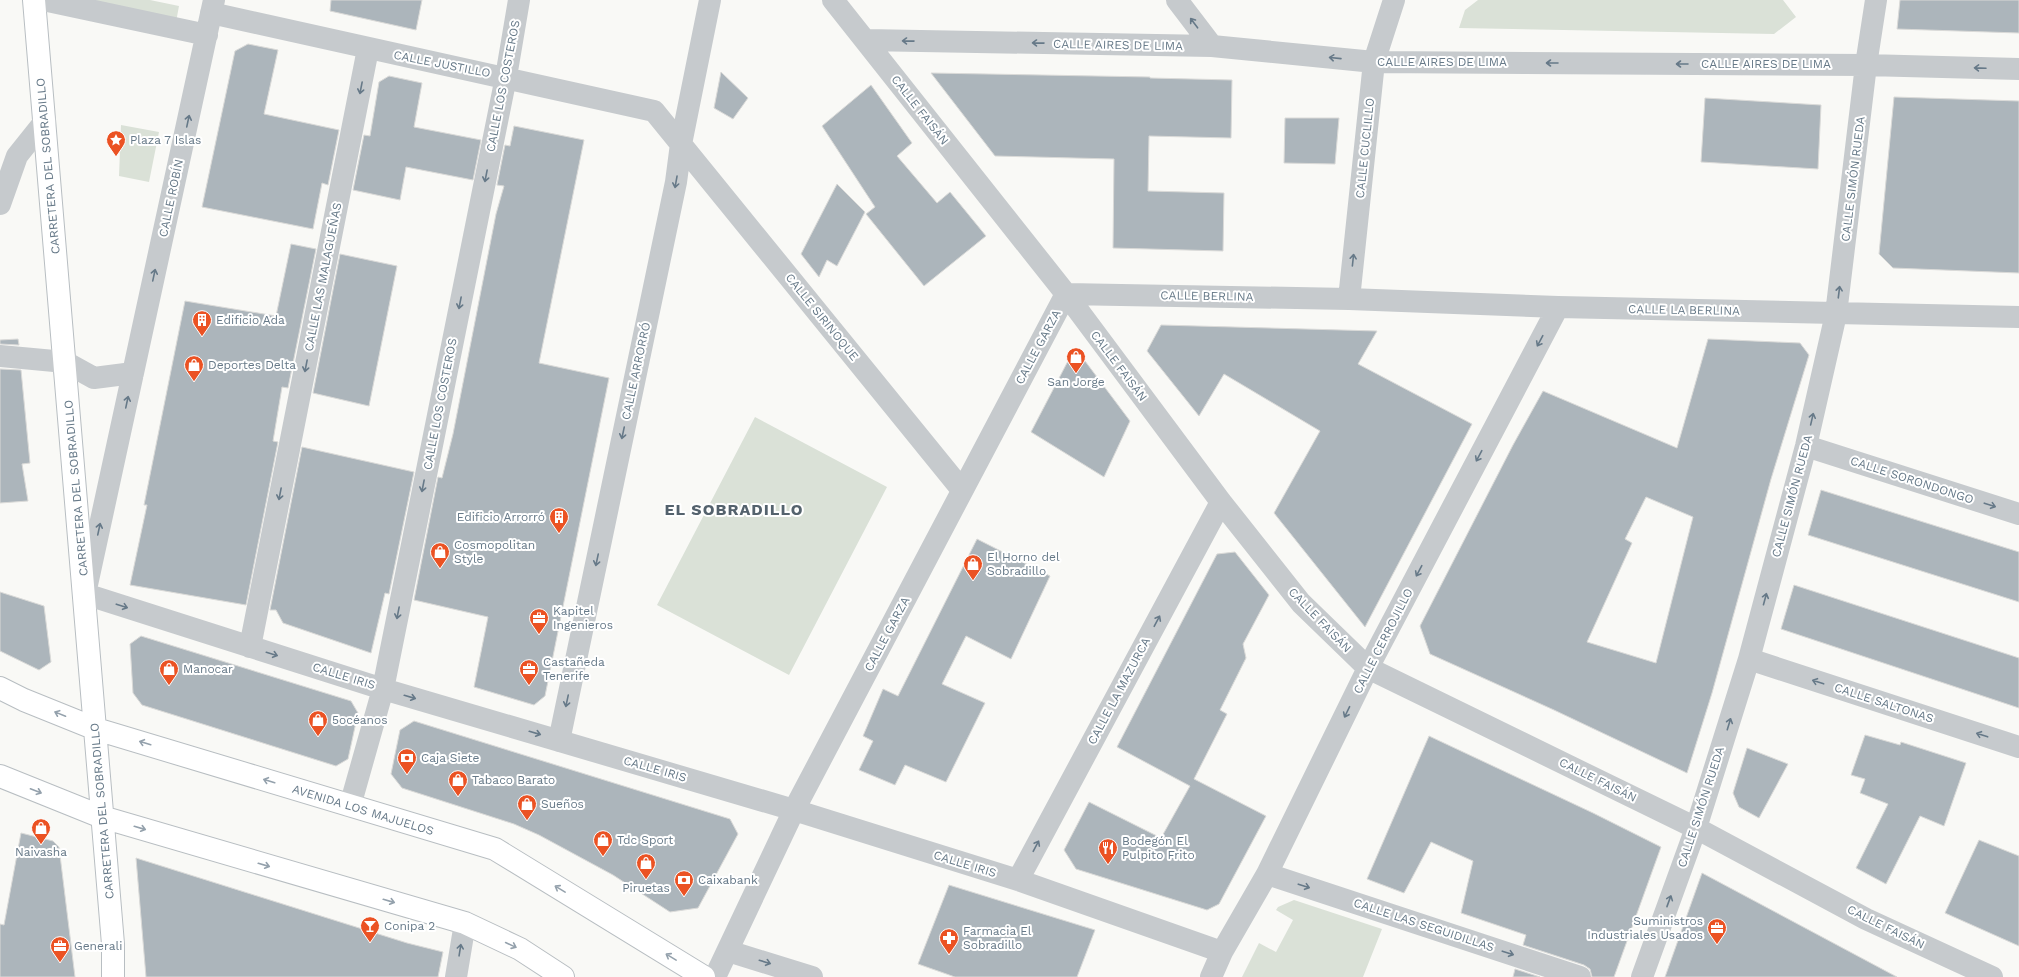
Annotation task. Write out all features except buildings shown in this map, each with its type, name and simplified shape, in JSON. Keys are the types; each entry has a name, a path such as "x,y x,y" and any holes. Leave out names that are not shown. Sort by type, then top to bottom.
{"street":[{"name":"CARRETERA DEL SOBRADILLO","path":"34,0 96,729 113,944 113,977"},
{"path":"43,0 207,35"},
{"name":"CALLE LOS COSTEROS","path":"350,806 383,688 506,77 519,0"},
{"name":"CALLE ARRORRÓ","path":"559,741 676,182 681,144 710,0"},
{"name":"CALLE FAISÁN","path":"833,0 1066,294 1221,502 1301,603 1368,668 1696,828 1866,919 1992,977"},
{"path":"1177,0 1212,46"},
{"name":"CALLE CUCLILLO","path":"1349,299 1374,62 1394,0"},
{"name":"CALLE SIMÓN RUEDA","path":"1642,977 1696,828 1749,659 1806,446 1836,314 1866,65 1876,0"},
{"name":"CALLE ROBÍN","path":"85,594 213,7"},
{"name":"CALLE JUSTILLO","path":"213,7 368,49 506,77 654,112 681,144"},
{"name":"CALLE AIRES DE LIMA","path":"865,40 1212,46 1374,62 1866,65 2019,69"},
{"name":"CALLE LAS MALAGUEÑAS","path":"250,647 368,49"},
{"path":"0,204 9,154 45,121"},
{"name":"CALLE SIRINOQUE","path":"681,144 962,490"},
{"name":"CALLE BERLINA","path":"1066,294 1349,299"},
{"name":"CALLE GARZA","path":"715,977 794,810 1066,294"},
{"name":"CALLE LA BERLINA","path":"1349,299 1558,307 2019,317"},
{"name":"CALLE CERROJILLO","path":"1211,977 1222,952 1267,874 1368,668 1558,307"},
{"path":"0,356 65,362 94,378 133,373"},
{"name":"CALLE SORONDONGO","path":"1806,446 2019,514"},
{"name":"CALLE LA MAZURCA","path":"1018,880 1221,502"},
{"name":"CALLE IRIS","path":"85,594 383,688 794,810 1018,880 1222,952"},
{"name":"CALLE SALTONAS","path":"1749,659 2019,747"},
{"name":"AVENIDA LOS MAJUELOS","path":"0,688 24,700 96,729 495,849 704,977"},
{"path":"0,776 102,817 465,923 520,949 563,977"},
{"name":"CALLE LAS SEGUIDILLAS","path":"1267,874 1580,977"},
{"path":"456,977 465,923"},
{"path":"728,951 812,977"}],"shaded area":[{"path":"76,0 150,0 179,6 176,22"},
{"path":"1478,0 1783,0 1796,17 1774,34 1459,28 1465,10"},
{"path":"121,125 159,132 149,182 119,176"},
{"path":"755,417 887,487 789,675 657,605"},
{"path":"1294,900 1382,929 1363,977 1242,977 1259,943 1276,952 1293,920 1276,910 1278,907"}],"place":[{"name":"Plaza 7 Islas","path":"116,157"},
{"name":"Edificio Ada","path":"202,337"},
{"name":"San Jorge","path":"1076,374"},
{"name":"Deportes Delta","path":"194,382"},
{"name":"Edificio Arrorró","path":"559,534"},
{"name":"Cosmopolitan Style","path":"440,569"},
{"name":"El Horno del Sobradillo","path":"973,581"},
{"name":"Kapitel Ingenieros","path":"539,635"},
{"name":"Manocar","path":"169,686"},
{"name":"Castañeda Tenerife","path":"529,686"},
{"name":"5océanos","path":"318,737"},
{"name":"Caja Siete","path":"407,775"},
{"name":"Tabaco Barato","path":"458,797"},
{"name":"Sueños","path":"527,821"},
{"name":"Naivasha","path":"41,845"},
{"name":"Tdc Sport","path":"603,857"},
{"name":"Bodegón El Pulpito Frito","path":"1108,865"},
{"name":"Piruetas","path":"646,880"},
{"name":"Caixabank","path":"684,897"},
{"name":"Conipa 2","path":"370,943"},
{"name":"Suministros Industriales Usados","path":"1717,945"},
{"name":"Farmacia El Sobradillo","path":"949,955"},
{"name":"Generali","path":"60,963"}],"district":[{"name":"EL SOBRADILLO","path":"734,509"}]}
